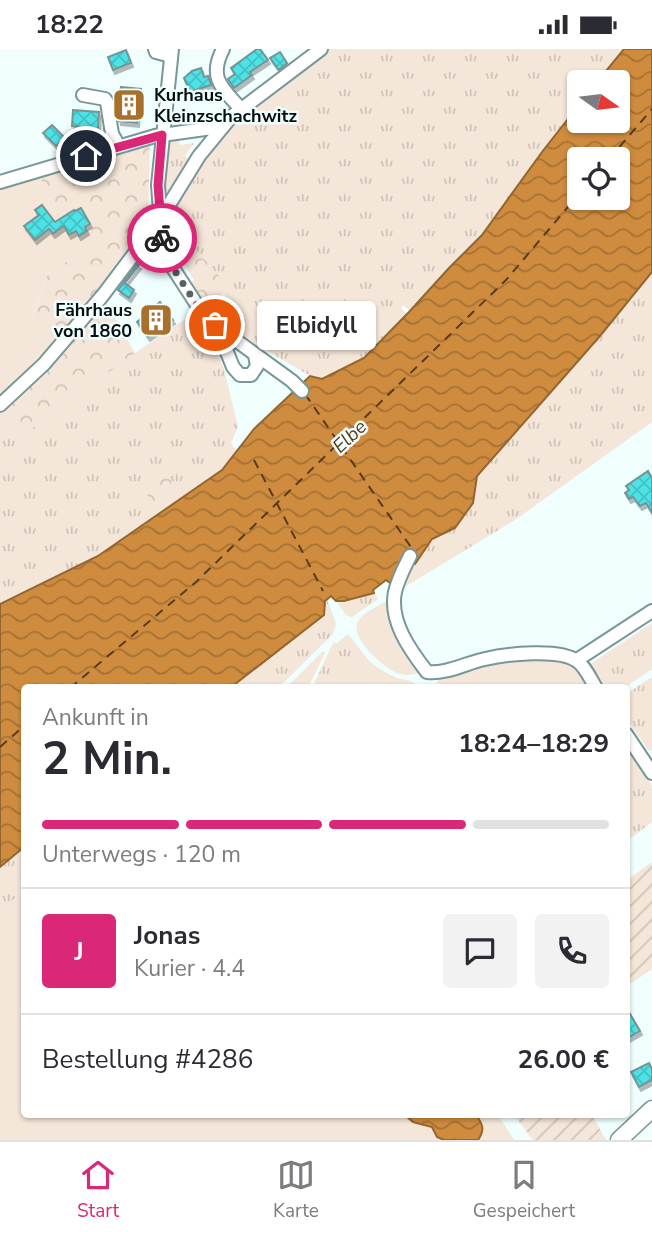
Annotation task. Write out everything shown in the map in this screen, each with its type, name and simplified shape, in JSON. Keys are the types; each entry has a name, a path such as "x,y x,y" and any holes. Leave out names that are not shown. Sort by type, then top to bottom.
{"main road":[{"path":"619,1140 652,1109"}],"street":[{"path":"155,49 156,52 172,53 158,185 159,221 171,265 197,305 215,325 302,391"},
{"path":"223,49 216,62 216,74 220,86 241,109"},
{"path":"0,405 44,364 103,295 159,221 218,130 241,109 321,49"},
{"path":"83,96 105,99 112,134 119,146"},
{"path":"0,182 162,135 212,128 218,130"},
{"path":"215,325 233,367 240,375 251,375 257,366 255,355"},
{"path":"410,556 400,576 394,609 410,650 427,672 438,673 485,659 532,653 577,660 593,684"},
{"path":"577,660 652,611"},
{"path":"630,740 652,773"}],"green space":[{"path":"328,49 624,49 607,70 567,70 567,120 482,235 410,311 404,305 401,308 407,315 364,358 322,379 310,376 232,330 228,321 235,311 224,293 226,285 192,245 175,242 174,231 166,226 177,199 224,128"},
{"path":"171,137 178,137 180,145 194,143 185,156 191,161 169,195 166,195 163,191 168,142"},
{"path":"150,143 148,226 104,298 135,353 20,437 0,424 0,401 54,346 32,319 49,271 84,252 50,207 40,176"},
{"path":"40,176 50,206 82,198 95,223 84,252 49,271 32,318 54,346 0,401 0,189"},
{"path":"175,242 192,245 227,285 224,293 208,304 200,299 189,285 194,280 180,257"},
{"path":"652,272 652,422 515,520 398,591 432,539 455,528 473,503 477,476 600,336"},
{"path":"196,312 206,329 201,340 205,343 212,340 224,369 238,427 231,443 237,452 222,470 98,556 0,604 0,424 20,437"},
{"path":"158,477 171,479 171,494 163,503 151,505 146,492 148,480"},
{"path":"374,593 378,599 352,617 346,615 336,601 344,601"},
{"path":"327,599 336,624 333,634 282,684 235,684 324,615"},
{"path":"384,602 388,603 420,670 419,673 405,675 391,670 370,652 359,637 356,630 359,619"},
{"path":"652,623 652,669 630,684 598,684 587,666"},
{"path":"348,634 370,662 359,666 352,680 354,684 314,684 331,647 334,642 336,644"},
{"path":"323,651 325,653 310,684 290,684"},
{"path":"533,656 569,663 577,668 588,684 436,684 439,678 486,662"},
{"path":"370,662 393,676 414,684 354,684 352,680 359,666"},
{"path":"652,677 652,751 648,750 630,723 630,691"},
{"path":"630,752 652,786 652,822 630,839"},
{"path":"21,850 21,895 0,910 0,867"},
{"path":"652,862 652,969 630,984 630,878"},
{"path":"21,894 21,1118 500,1118 514,1140 0,1140 0,909"},
{"path":"516,1118 594,1118 606,1140 533,1140"}],"water":[{"name":"Elbe","path":"624,49 652,49 652,272 600,336 477,476 473,503 455,528 432,539 415,564 403,558 390,583 386,580 373,590 374,593 344,601 336,601 331,596 325,601 324,615 235,684 21,684 21,850 0,867 0,604 98,556 222,470 254,429 310,376 322,379 364,358 482,235 567,120 567,133 630,133 630,70 607,70"},
{"path":"408,1118 478,1118 482,1130 478,1140 444,1140 437,1137 432,1127 413,1122"}],"building":[{"path":"260,49 268,60 250,72 252,75 234,88 228,79 235,74 231,68"},
{"path":"126,50 131,63 113,70 108,57"},
{"path":"280,52 287,63 279,70 270,58"},
{"path":"201,68 211,85 190,92 184,78"},
{"name":"Kurhaus Kleinzschachwitz","path":"121,87 141,89 137,123 119,121 117,112"},
{"path":"73,110 99,112 98,129 72,126"},
{"path":"52,125 65,138 56,146 43,133"},
{"path":"42,205 55,222 81,208 90,224 85,227 87,231 79,236 76,231 69,235 64,226 53,234 49,229 35,240 24,226 39,215 35,210"},
{"path":"137,264 139,265 125,283 134,290 129,298 118,290"},
{"name":"Fährhaus von 1860","path":"160,302 173,320 148,337 137,322 157,310 154,307"},
{"path":"648,471 652,478 652,513 646,503 640,506 633,497 629,499 625,493 629,490 626,486"},
{"path":"630,1014 640,1031 630,1037"},
{"path":"649,1063 652,1080 639,1087 631,1072"}],"ferry route":[{"path":"619,147 652,109"},
{"path":"75,684 196,582 506,280 567,208"},
{"path":"305,394 413,550"},
{"path":"254,460 323,591"},
{"path":"0,747 21,729"}],"way so far":[{"path":"162,238 171,265 197,305 215,325"}],"place":[{"name":"Kurhaus Kleinzschachwitz","path":"129,105"},
{"name":"Fährhaus von 1860","path":"156,320"},
{"name":"Elbidyll","path":"215,325"}],"route":[{"path":"86,156 162,135 158,185 162,238"}]}
